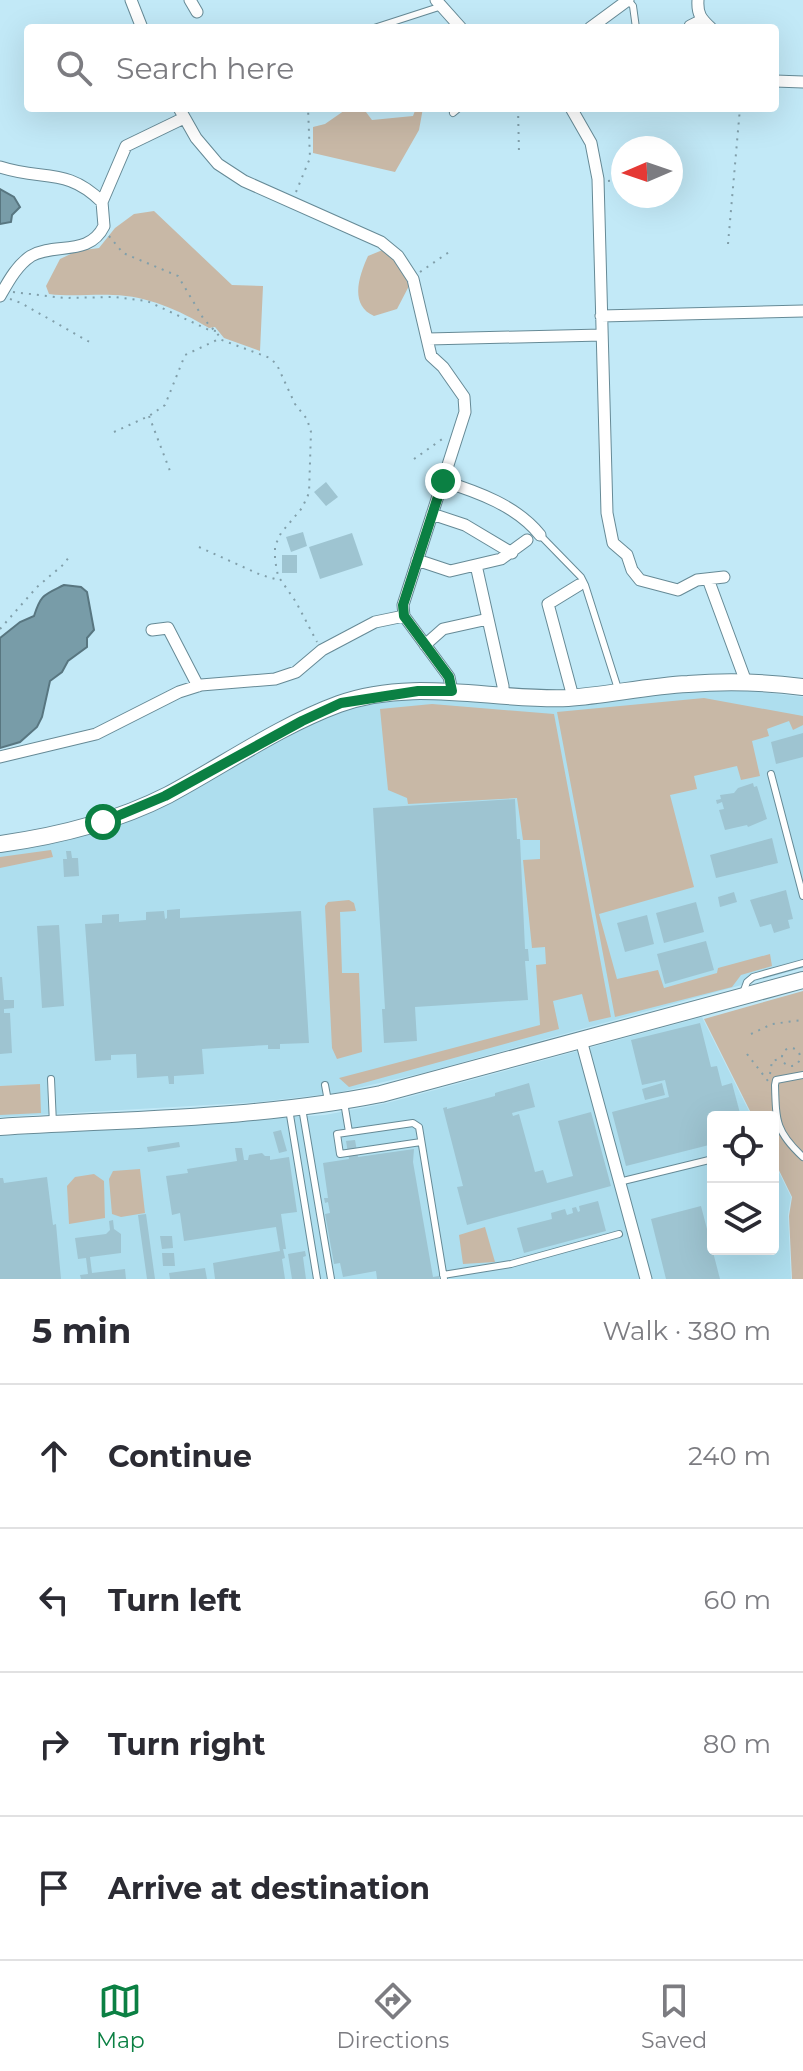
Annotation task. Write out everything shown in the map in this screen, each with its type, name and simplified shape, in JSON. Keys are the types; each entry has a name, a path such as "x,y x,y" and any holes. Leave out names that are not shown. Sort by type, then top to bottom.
{"street":[{"path":"131,0 140,24"},
{"path":"190,0 197,12"},
{"path":"595,24 628,0"},
{"path":"698,0 698,24"},
{"path":"439,3 457,24"},
{"path":"779,81 803,82"},
{"path":"573,112 591,143 598,182 607,513 613,543 627,555 632,570 640,580 678,590 697,580 724,577"},
{"path":"1,294 28,258 53,249 76,248 101,232 104,226 102,202 126,146 182,113 196,138 218,164 244,181 381,242 398,256 412,277 431,356 443,367 464,397 465,412 403,605 404,616 449,677 452,691"},
{"path":"0,167 23,175 73,180 102,202"},
{"path":"601,316 803,311"},
{"path":"428,339 602,335"},
{"path":"443,481 475,491 528,520 538,533"},
{"path":"432,514 465,525 512,553"},
{"path":"417,560 450,571 501,559 527,540"},
{"path":"476,565 503,696"},
{"path":"708,579 746,682"},
{"path":"573,697 548,604 579,585"},
{"path":"0,757 96,734 179,692 198,686 275,679 296,672 322,650 375,622 404,616"},
{"path":"425,645 443,629 488,619"},
{"path":"152,630 168,628 198,686"},
{"path":"0,844 40,838 103,822 165,796 341,703 403,693 452,691 503,696 573,697 687,684 746,682 803,687"},
{"path":"0,1127 220,1122 336,1103 381,1094 803,980"},
{"path":"581,1040 646,1279"}],"lane":[{"path":"628,0 633,6 635,24"},
{"path":"384,24 439,3"},
{"path":"527,540 538,533 585,585 619,692"},
{"path":"771,774 803,896"},
{"path":"741,996 747,982 753,977 803,963"},
{"path":"803,1075 776,1080 775,1085 776,1122 785,1140 803,1157"},
{"path":"51,1079 53,1124"},
{"path":"325,1085 349,1132"},
{"path":"296,1109 317,1279"},
{"path":"296,1109 331,1279"},
{"path":"421,1142 340,1154 337,1134 413,1123 419,1127 444,1277 511,1264 619,1234"},
{"path":"619,1182 707,1160"}],"path":[{"path":"292,202 310,158 308,112"},
{"path":"518,112 519,153"},
{"path":"728,244 740,112"},
{"path":"598,182 611,181"},
{"path":"104,226 114,246 123,253 178,276 203,318 221,339 270,358 277,365 295,404 307,419 311,432 310,484 302,508 281,533 275,546 278,576 322,650"},
{"path":"412,277 452,250"},
{"path":"1,294 115,297 147,301 216,331"},
{"path":"1,294 93,344"},
{"path":"114,432 165,405 185,355 221,339"},
{"path":"149,416 170,471"},
{"path":"414,459 431,445 459,432"},
{"path":"199,547 261,575 282,580"},
{"path":"0,629 69,557"},
{"path":"751,1034 772,1024 803,1020"},
{"path":"747,1054 770,1084 772,1061 780,1058 784,1049 788,1047 800,1051 802,1063 788,1067 780,1058"}],"shaded area":[{"path":"342,112 366,112 372,120 413,116 414,112 422,112 419,130 395,172 313,153 313,127 325,124"},
{"path":"0,189 14,197 20,207 12,215 11,222 0,224"},
{"path":"154,211 232,285 263,286 260,351 224,338 215,327 209,328 151,301 113,295 49,294 46,286 60,259 77,251 99,248 115,228 134,214"},
{"path":"385,249 400,265 409,286 397,309 374,316 361,305 359,281 368,256"},
{"path":"64,585 81,587 87,592 94,630 87,638 87,647 68,661 62,672 50,681 37,727 20,742 0,748 0,638 20,622 34,616 44,596"},
{"path":"735,689 803,697 803,968 427,1072 336,1093 259,1102 0,1117 0,850 61,840 330,715 366,704 393,699"},
{"path":"704,698 803,716 803,725 793,730 789,721 767,729 769,736 752,741 760,776 741,780 737,766 694,776 697,789 670,795 694,887 599,914 617,979 658,970 664,988 717,973 718,968 770,954 772,966 741,975 732,987 615,1017 557,712"},
{"path":"432,704 554,714 611,1017 589,1022 582,994 553,1001 559,1029 349,1087 339,1078 540,1025 536,965 546,964 545,947 532,948 523,860 540,859 540,840 523,840 517,798 408,804 407,798 388,790 380,709"},
{"path":"51,850 53,857 0,868 0,857"},
{"path":"349,900 354,903 356,911 340,912 342,973 359,973 362,1052 337,1059 332,1048 325,906 328,902"},
{"path":"803,991 803,1279 792,1279 789,1216 792,1197 779,1170 779,1111 750,1111 704,1019"},
{"path":"702,1017 749,1111 707,1111 707,1255 779,1255 779,1172 791,1197 788,1215 791,1279 0,1279 0,1136 325,1115 387,1103"},
{"path":"40,1084 41,1113 0,1115 0,1086"},
{"path":"140,1169 145,1213 121,1217 112,1214 109,1179 113,1171"},
{"path":"94,1174 104,1181 105,1218 69,1224 67,1186 75,1177"},
{"path":"485,1227 495,1262 463,1264 459,1235"}],"building":[{"path":"326,482 338,497 326,506 314,492"},
{"path":"303,532 307,546 291,552 286,537"},
{"path":"352,533 363,565 320,579 309,547"},
{"path":"282,555 297,555 297,573 282,573"},
{"path":"803,733 803,757 776,764 771,742"},
{"path":"753,783 754,787 757,786 767,819 748,827 725,830 719,810 724,809 722,802 717,804 716,800 721,799 720,795 734,793 738,788"},
{"path":"515,799 525,949 528,949 529,961 525,961 528,1000 415,1007 417,1041 384,1043 382,1009 385,1009 373,808"},
{"path":"772,838 778,863 716,878 710,855"},
{"path":"66,851 71,851 72,858 78,858 79,876 64,877"},
{"path":"786,890 793,919 788,920 790,928 774,933 771,924 760,927 750,900"},
{"path":"734,892 737,902 720,907 718,897"},
{"path":"696,902 704,932 664,943 656,913"},
{"path":"180,909 180,918 301,911 309,1043 280,1044 280,1049 268,1049 268,1045 202,1049 204,1074 174,1076 174,1084 169,1084 168,1076 137,1078 136,1054 111,1055 111,1060 95,1061 85,924 102,923 102,915 119,914 119,922 146,920 146,912 164,911 165,919 167,910"},
{"path":"647,915 654,944 625,952 617,923"},
{"path":"59,925 64,1006 42,1008 37,926"},
{"path":"706,941 714,970 665,984 657,954"},
{"path":"0,977 4,1000 14,1000 14,1008 4,1009 4,1013 10,1013 12,1053 0,1054"},
{"path":"700,1023 711,1067 717,1066 722,1086 732,1083 739,1111 707,1111 707,1146 626,1166 612,1112 669,1097 665,1080 642,1085 631,1040"},
{"path":"529,1083 535,1107 512,1113 513,1116 519,1114 535,1172 543,1170 547,1183 573,1176 558,1121 591,1112 611,1186 467,1225 457,1187 463,1186 443,1108 495,1096 495,1093"},
{"path":"662,1083 665,1095 645,1100 642,1089"},
{"path":"281,1130 287,1151 279,1153 273,1132"},
{"path":"355,1140 358,1157 414,1149 413,1162 433,1277 439,1276 439,1279 377,1279 376,1271 343,1277 340,1263 334,1264 325,1214 330,1213 324,1198 328,1198 323,1163 349,1159 346,1141"},
{"path":"179,1142 180,1147 148,1152 147,1147"},
{"path":"235,1148 242,1148 244,1160 248,1160 249,1155 262,1153 270,1156 270,1160 289,1157 297,1212 281,1214 286,1249 283,1249 285,1258 282,1259 285,1279 215,1279 213,1263 280,1251 276,1227 184,1241 180,1213 172,1215 166,1176 188,1173 187,1169 237,1161"},
{"path":"47,1177 53,1225 56,1224 61,1279 0,1279 0,1178 4,1183"},
{"path":"598,1201 606,1231 524,1253 517,1228 552,1219 551,1213 565,1209 567,1215 573,1213 572,1208 576,1207 578,1212 579,1206"},
{"path":"701,1206 707,1229 707,1255 714,1255 720,1279 666,1279 651,1219"},
{"path":"146,1214 155,1279 147,1279 138,1215"},
{"path":"113,1220 114,1229 121,1234 121,1253 90,1257 92,1273 125,1269 126,1279 81,1279 80,1275 88,1274 86,1258 78,1259 75,1238 106,1234 110,1230 109,1221"},
{"path":"160,1236 172,1236 173,1248 162,1249"},
{"path":"305,1251 306,1279 292,1279 288,1254"},
{"path":"162,1253 174,1253 175,1266 163,1266"},
{"path":"205,1268 207,1279 170,1279 169,1273"}],"route":[{"path":"103,822 165,796 341,703 418,691 452,691 449,677 404,616 403,605 443,481"}]}
